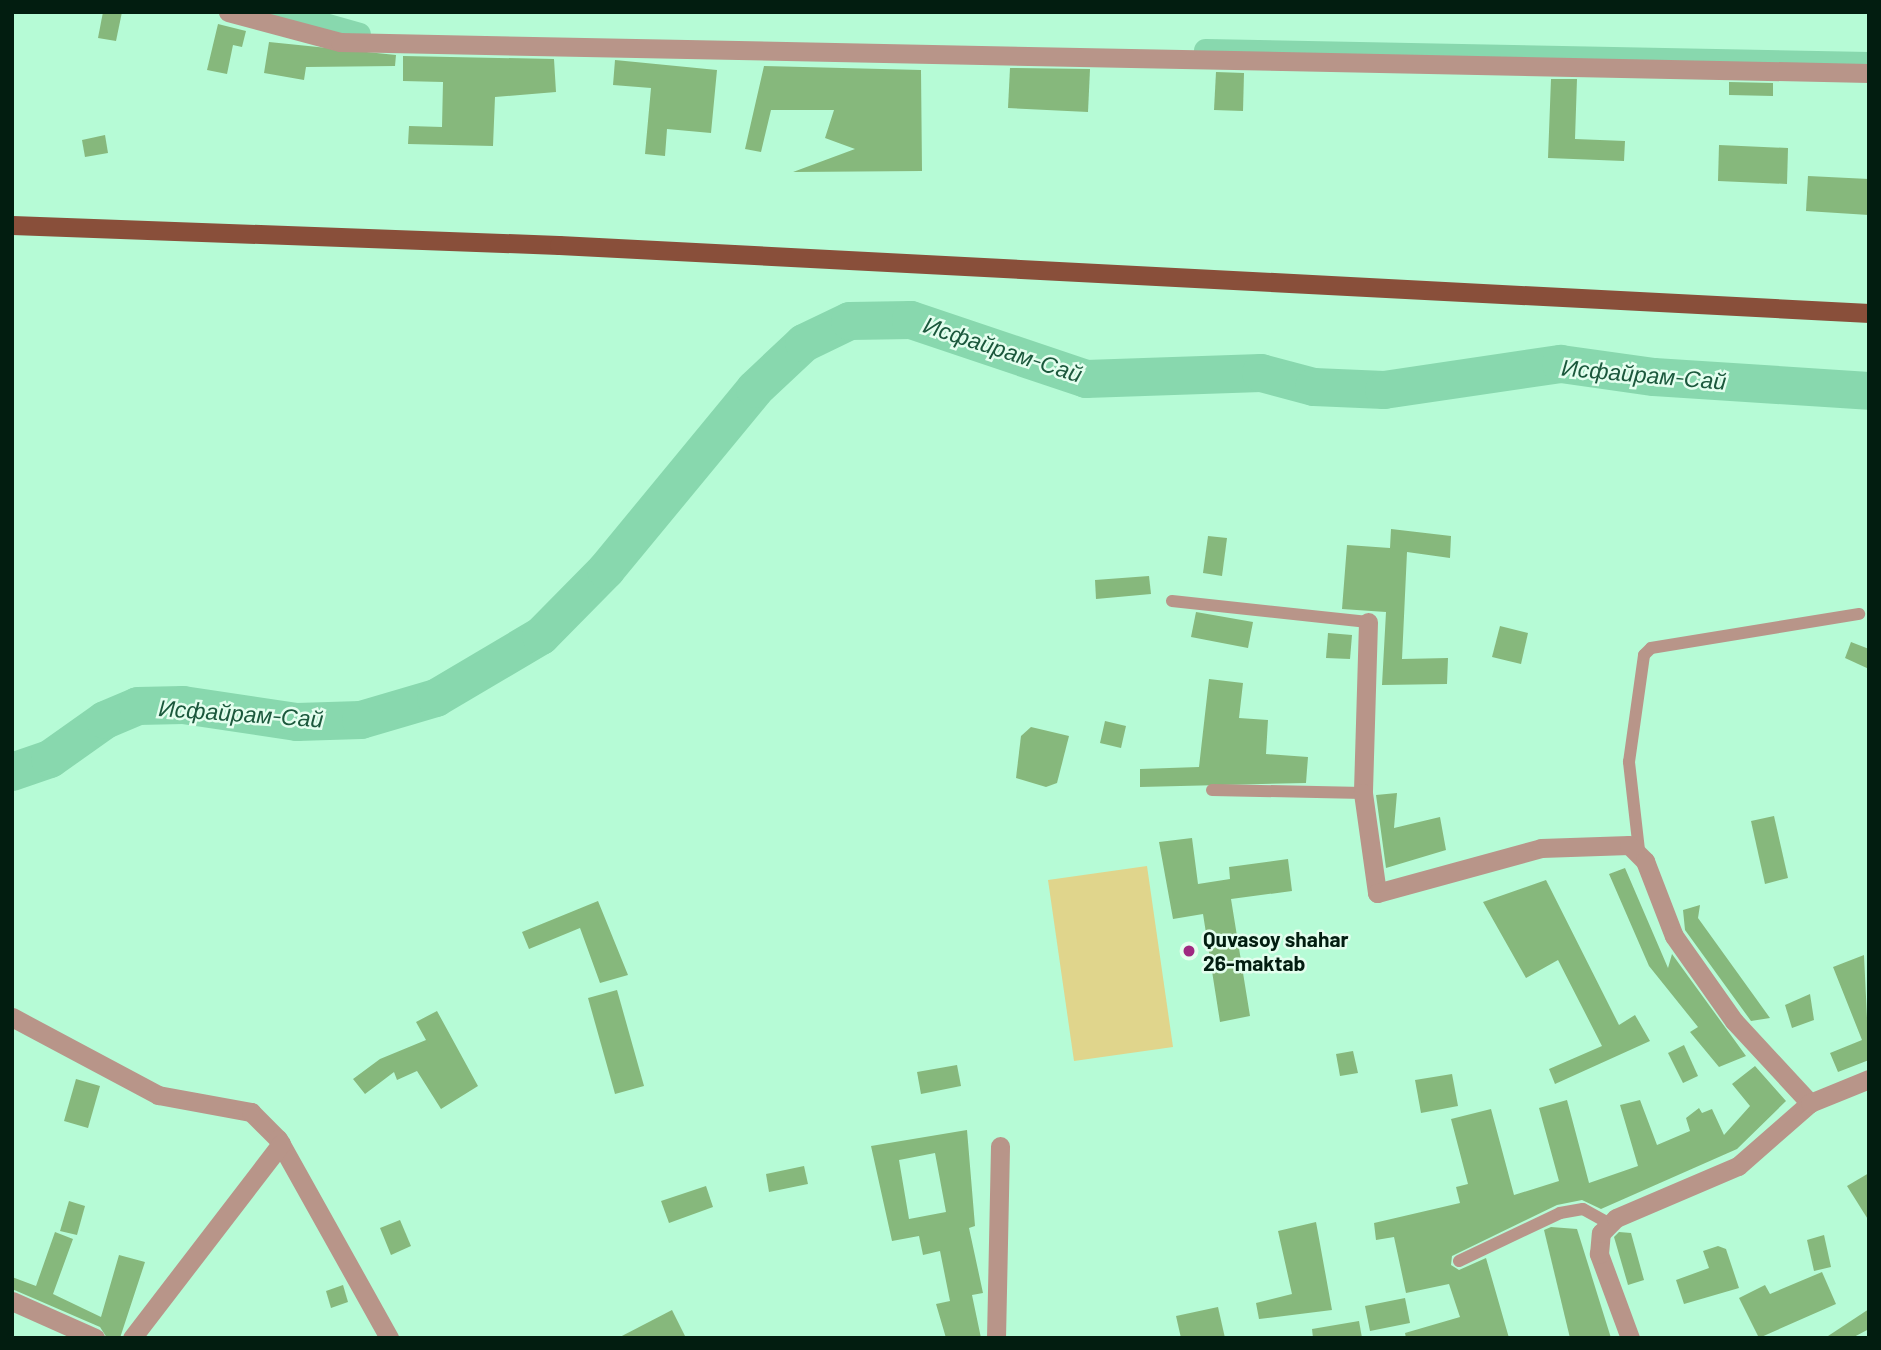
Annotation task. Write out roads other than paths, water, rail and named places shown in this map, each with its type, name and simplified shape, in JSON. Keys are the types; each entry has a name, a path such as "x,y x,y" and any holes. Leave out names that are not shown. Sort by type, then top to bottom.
{"main road":[{"path":"12,225 559,245 1869,313"}],"street":[{"path":"228,12 340,42 1869,73"},
{"path":"1368,622 1363,793 1372,878 1377,893 1385,895 1541,848 1639,850 1674,936 1734,1021 1810,1103"},
{"path":"12,1017 158,1095 251,1112 281,1144 389,1338"},
{"path":"1630,1338 1599,1254 1601,1233 1610,1224 1738,1166 1810,1103 1869,1079"},
{"path":"132,1338 281,1144"},
{"path":"996,1338 1000,1146"},
{"path":"12,1301 95,1338"}],"lane":[{"path":"1172,601 1368,622"},
{"path":"1639,850 1629,762 1644,655 1651,648 1859,614"},
{"path":"1212,790 1363,793"},
{"path":"1459,1261 1560,1213 1583,1209 1610,1224"}],"waterway":[{"path":"282,12 359,34"},
{"path":"1205,50 1869,63"},
{"name":"Исфайрам-Сай","path":"12,772 50,759 105,720 138,706 183,705 297,722 361,720 436,698 541,636 606,570 755,389 804,343 850,321 911,320 1086,379 1261,373 1314,387 1384,390 1561,364 1654,377 1869,391"}],"place":[{"name":"Quvasoy shahar 26-maktab","path":"1189,951"}]}
